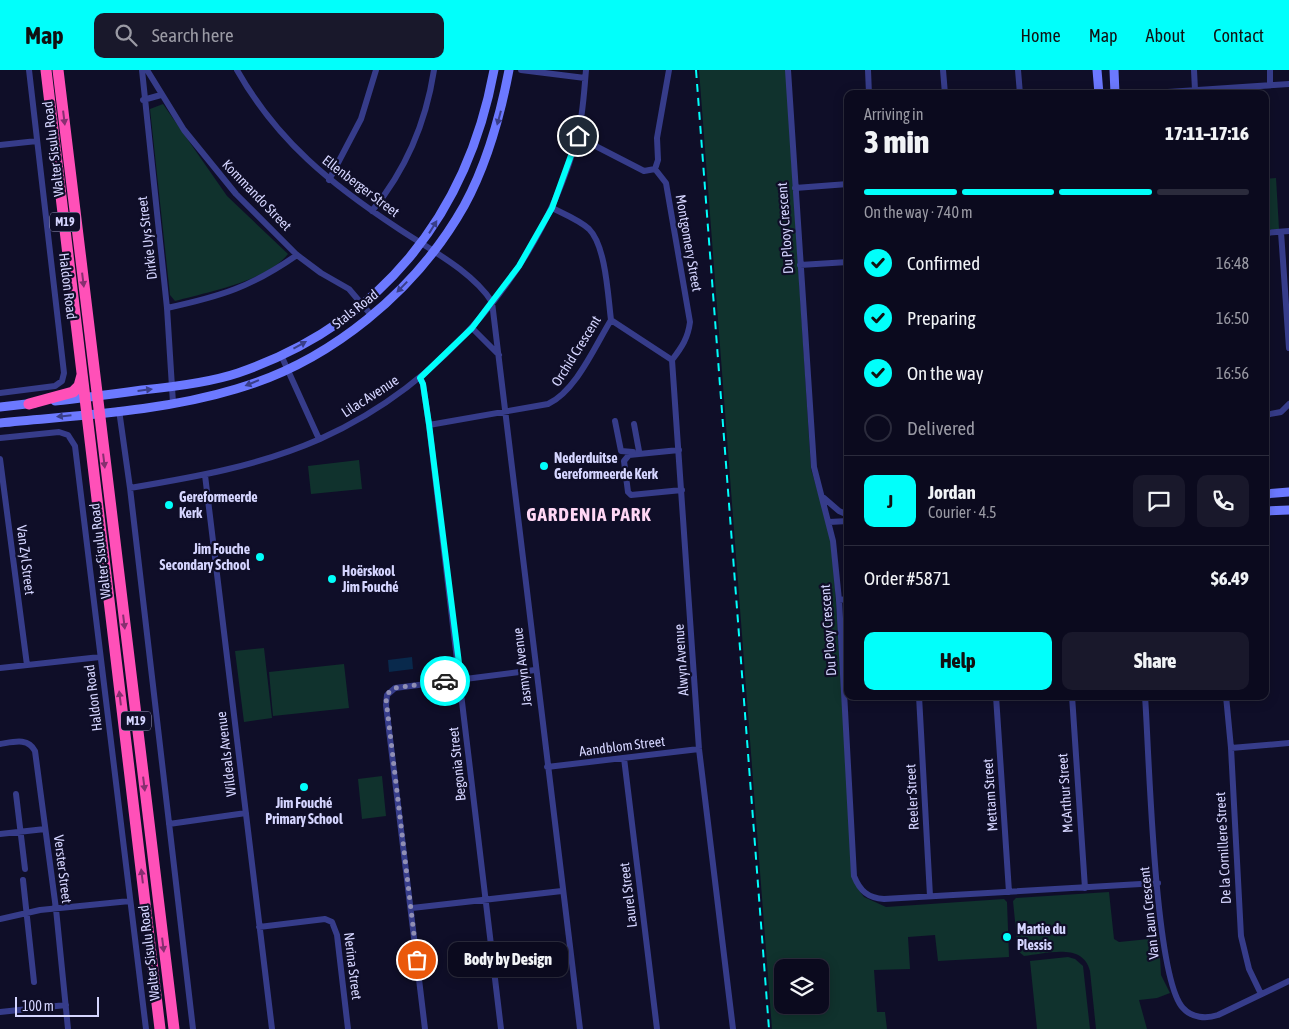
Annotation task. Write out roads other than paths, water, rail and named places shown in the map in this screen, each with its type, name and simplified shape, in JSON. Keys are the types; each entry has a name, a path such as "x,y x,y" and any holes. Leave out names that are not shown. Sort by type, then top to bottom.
{"highway":[{"name":"Walter Sisulu Road","path":"46,70 62,155 93,413 174,1029"},
{"name":"Walter Sisulu Road","path":"58,70 62,155"},
{"name":"Walter Sisulu Road","path":"80,300 82,374 91,397"},
{"path":"29,404 73,392 78,386 82,374"},
{"name":"Walter Sisulu Road","path":"93,413 160,1029"}],"street":[{"name":"Haldon Road","path":"0,393 55,386 62,380 64,373 29,70"},
{"name":"Dirkie Uys Street","path":"142,70 167,308 173,403"},
{"name":"Kommando Street","path":"147,70 184,130 236,194 297,255 320,273 349,289 372,316"},
{"name":"Ellenberger Street","path":"237,70 283,136 329,180 372,211 434,251 484,290 492,302"},
{"path":"329,180 361,119 376,70"},
{"path":"372,211 396,178 409,153 428,102 434,70"},
{"name":"Stals Road","path":"0,407 172,387 238,373 282,355 340,322 379,291 422,244 448,203 470,158 489,100 494,70"},
{"name":"Stals Road","path":"0,423 173,403 237,389 287,369 327,348 372,316 402,287 434,251 464,206 479,174 499,116 509,70"},
{"path":"522,70 585,78"},
{"name":"Lilac Avenue","path":"130,488 255,464 319,440 368,413 420,378 472,328 519,266 552,208 578,136 586,70"},
{"path":"578,136 644,171 654,169 658,160 657,138 669,70"},
{"name":"Du Plooy Crescent","path":"788,70 814,467 833,542 839,600 844,692"},
{"path":"868,70 869,90"},
{"path":"943,70 944,90"},
{"path":"1018,70 1020,90"},
{"path":"1097,70 1099,90"},
{"path":"1114,70 1116,90"},
{"path":"1194,70 1195,90 1289,84"},
{"path":"1270,70 1270,85"},
{"path":"144,100 161,95"},
{"path":"0,145 37,141"},
{"name":"Montgomery Street","path":"654,169 666,183 690,322 689,334 684,345 672,360"},
{"path":"795,188 844,184"},
{"name":"Orchid Crescent","path":"429,424 548,404 561,397 571,386 612,320 601,252 597,240 590,230 552,208"},
{"path":"1269,233 1289,231"},
{"path":"1281,232 1289,348"},
{"path":"167,308 231,293 267,275 297,255"},
{"path":"800,265 844,262"},
{"name":"Jasmyn Avenue","path":"492,302 535,670 580,1029"},
{"path":"612,320 672,360"},
{"path":"472,328 499,354"},
{"path":"282,355 319,440"},
{"name":"Alwyn Avenue","path":"672,360 699,749 733,1029"},
{"name":"Begonia Street","path":"420,378 423,384 429,424 461,679 501,1029"},
{"path":"1269,414 1281,412 1289,404"},
{"path":"119,410 130,488 193,1029"},
{"path":"615,421 621,451 679,449"},
{"path":"634,424 638,451"},
{"name":"Haldon Road","path":"0,438 59,432 68,436 75,446 146,1029"},
{"path":"679,449 629,455 624,461 628,492 631,495 682,490"},
{"name":"Van Zyl Street","path":"0,459 27,665"},
{"name":"Wildeals Avenue","path":"205,475 272,1029"},
{"path":"1269,494 1289,492 1289,498"},
{"path":"823,497 828,503 844,513"},
{"path":"1269,511 1289,510"},
{"path":"828,522 844,521"},
{"path":"839,600 844,599"},
{"path":"0,668 100,657"},
{"path":"425,1029 412,908 386,705 387,695 395,688 535,670"},
{"name":"Du Plooy Crescent","path":"844,700 854,876 861,890 875,898 1158,884"},
{"name":"Reeler Street","path":"919,700 930,896"},
{"name":"Mettam Street","path":"996,700 1009,892"},
{"name":"McArthur Street","path":"1072,700 1085,888"},
{"name":"Van Laun Crescent","path":"1146,700 1158,884 1165,961 1171,985 1183,1008 1192,1014 1206,1018 1212,1017 1289,981"},
{"name":"De la Cornillere Street","path":"1226,700 1231,748 1241,936 1249,969 1261,994"},
{"name":"Verster Street","path":"0,744 24,742 33,746 56,908 68,1029"},
{"path":"1231,748 1289,743"},
{"name":"Aandblom Street","path":"547,767 699,749"},
{"name":"Laurel Street","path":"624,758 657,1029"},
{"path":"16,794 25,869"},
{"path":"169,824 246,813"},
{"path":"0,834 45,829"},
{"path":"23,880 34,982"},
{"path":"412,908 562,891"},
{"path":"0,919 56,908 130,901"},
{"name":"Nerina Street","path":"259,927 325,919 332,922 337,935 348,1029"},
{"path":"0,1012 66,1005"}],"water":[{"path":"412,657 413,669 389,672 388,660"}],"railway":[{"path":"696,70 769,1029"}],"place":[{"name":"Nederduitse Gereformeerde Kerk","path":"544,466"},
{"name":"Gereformeerde Kerk","path":"169,505"},
{"name":"Jim Fouche Secondary School","path":"260,557"},
{"name":"Hoërskool Jim Fouché","path":"332,579"},
{"name":"Jim Fouché Primary School","path":"304,787"},
{"name":"Martie du Plessis","path":"1007,937"},
{"name":"Body by Design","path":"417,960"}],"district":[{"name":"GARDENIA PARK","path":"589,514"}]}
